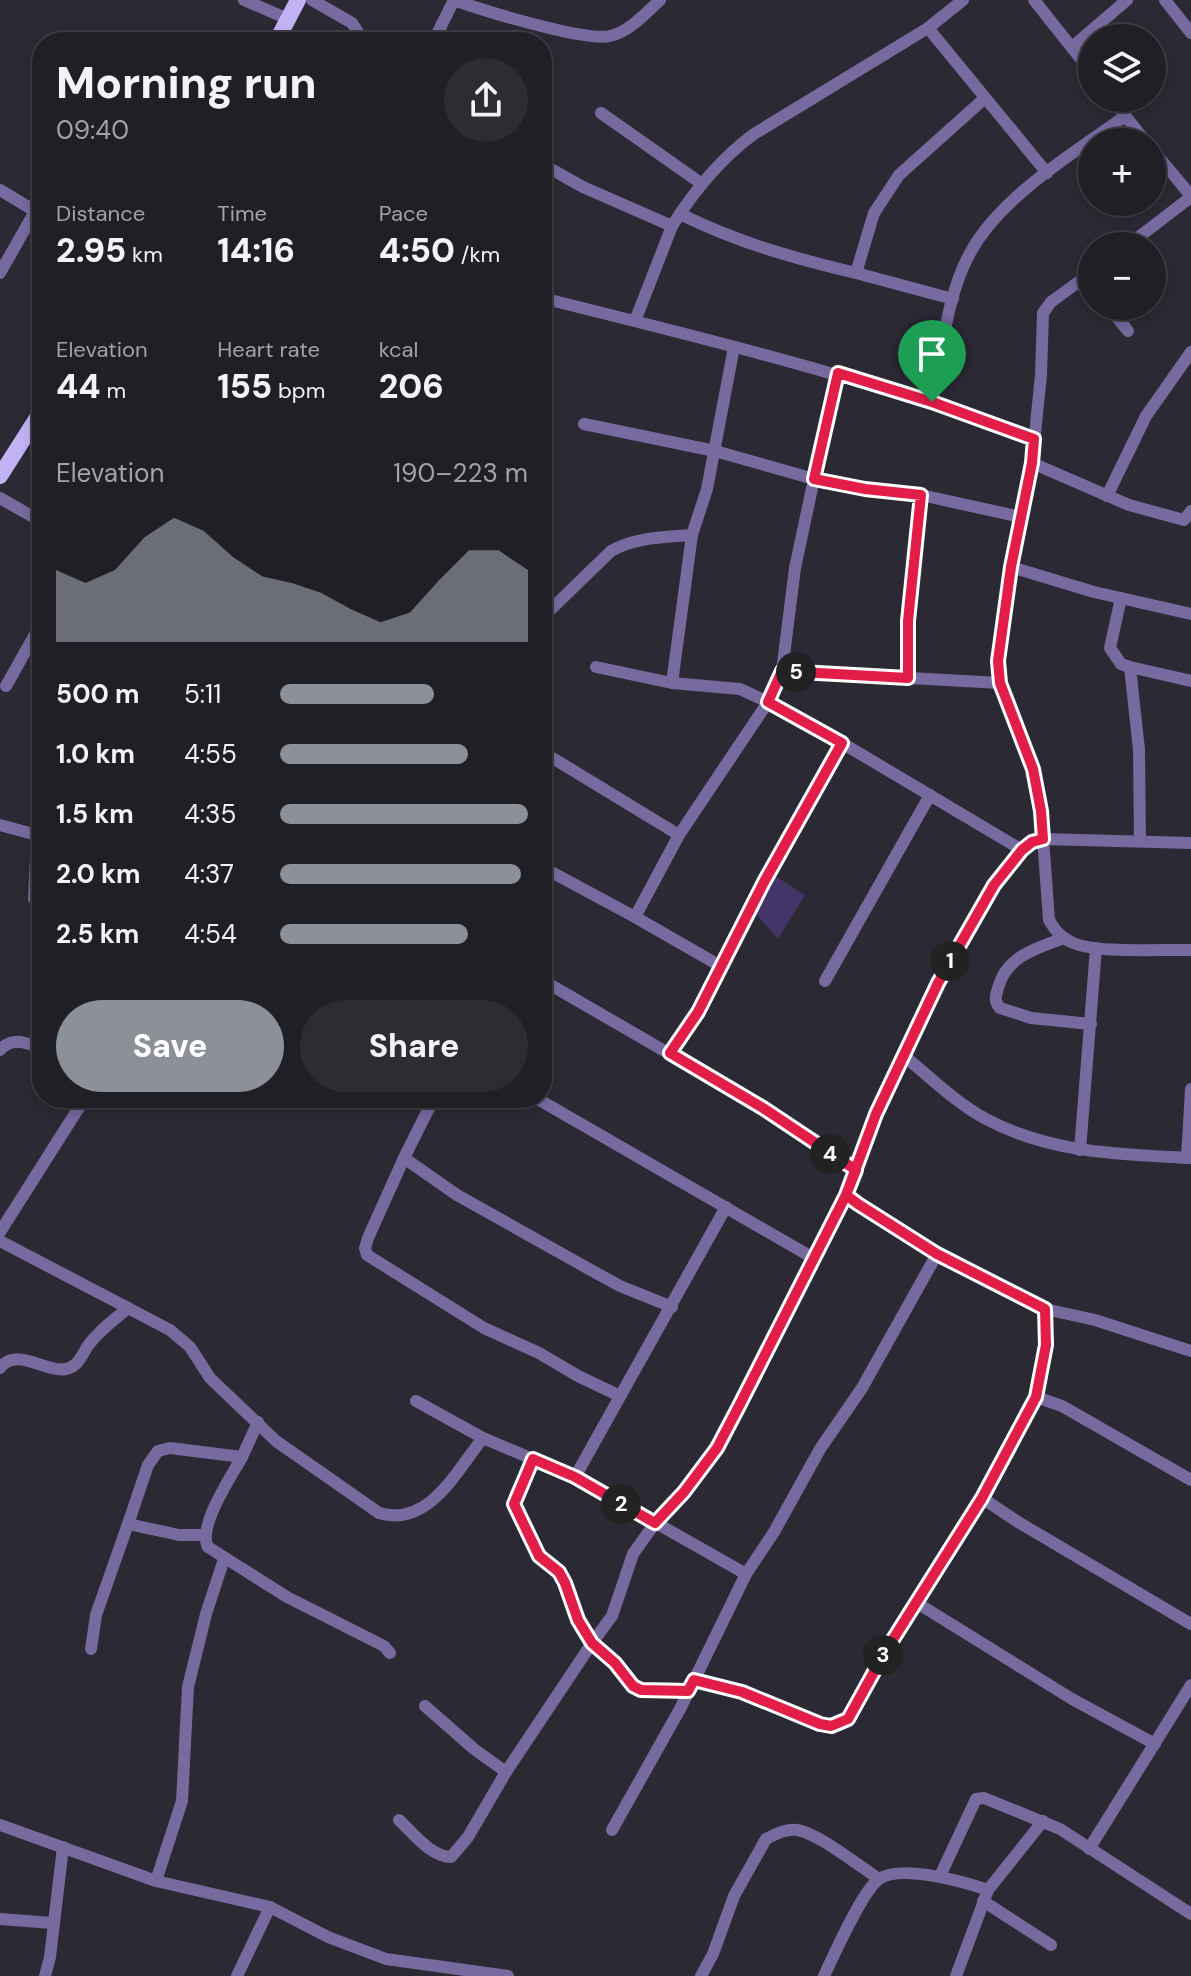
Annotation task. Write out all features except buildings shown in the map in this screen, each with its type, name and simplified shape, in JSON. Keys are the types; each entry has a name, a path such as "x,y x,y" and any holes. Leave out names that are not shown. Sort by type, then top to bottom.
{"main road":[{"path":"281,32 298,0"},
{"path":"0,476 32,426"}],"street":[{"path":"244,0 288,19"},
{"path":"312,0 352,23 358,32"},
{"path":"438,32 454,0 556,29 608,37 638,20 660,0"},
{"path":"635,321 672,226 729,153 754,134 928,28 963,0"},
{"path":"1034,0 1078,55"},
{"path":"1072,47 1127,0"},
{"path":"1165,0 1191,33"},
{"path":"928,28 1047,173"},
{"path":"856,273 874,213 899,175 985,98"},
{"path":"1122,112 1135,128"},
{"path":"601,113 702,184"},
{"path":"932,402 953,299 968,256 986,228 1047,173 1125,116"},
{"path":"1145,232 1191,196 1166,166"},
{"path":"552,170 583,187 672,226"},
{"path":"0,190 32,209"},
{"path":"680,214 711,230 766,251 953,299"},
{"path":"0,273 32,216"},
{"path":"1078,286 1046,306 1043,313 1041,375 1032,463 999,645 1000,683 1033,769 1041,811 1049,920 1055,931 1073,943 1096,948 1191,950"},
{"path":"552,300 838,373 932,402 1034,439"},
{"path":"1119,320 1128,331"},
{"path":"672,683 692,535 707,489 734,347"},
{"path":"1107,496 1146,416 1191,352"},
{"path":"635,917 679,835 768,702 782,671 795,568 838,373"},
{"path":"584,424 715,451 814,479 921,495 1021,517"},
{"path":"1032,463 1107,496 1189,518"},
{"path":"908,678 908,621 921,495"},
{"path":"0,498 32,516"},
{"path":"552,608 611,551 622,545 632,541 692,535"},
{"path":"1011,567 1191,614"},
{"path":"1121,598 1110,648 1113,657 1130,667 1191,681"},
{"path":"6,686 32,643"},
{"path":"596,667 672,683 740,689 842,743 1022,850"},
{"path":"1130,667 1139,750 1140,841"},
{"path":"782,671 1000,683"},
{"path":"670,1053 698,1012 764,882 842,743"},
{"path":"552,758 679,835"},
{"path":"825,981 930,795"},
{"path":"0,825 32,834"},
{"path":"399,1820 435,1851 451,1857 468,1837 506,1772 612,1616 625,1570 633,1554 717,1448 846,1195 876,1114 938,983 994,885 1022,850 1032,842 1043,839 1191,843"},
{"path":"552,872 722,967"},
{"path":"1064,938 1031,951 1004,969 994,998 1000,1008 1031,1018 1091,1024"},
{"path":"1080,1150 1096,948"},
{"path":"552,986 763,1108 856,1170"},
{"path":"0,1050 8,1042 17,1040 32,1045"},
{"path":"903,1055 957,1100 986,1119 1019,1134 1080,1150 1120,1156 1189,1158 1191,1089"},
{"path":"552,1107 815,1259"},
{"path":"0,1232 79,1108"},
{"path":"429,1108 368,1238 365,1248 367,1255 484,1328 620,1396"},
{"path":"404,1158 457,1195 491,1211 589,1269 620,1286 672,1307"},
{"path":"846,1195 937,1254 1045,1309 1095,1320 1191,1351"},
{"path":"575,1477 726,1207"},
{"path":"0,1241 170,1330 190,1347 210,1378 276,1441 367,1506 388,1516 400,1516 423,1507 437,1497 483,1438"},
{"path":"612,1830 691,1686 746,1574 774,1532 820,1449 862,1388 937,1254"},
{"path":"0,1368 4,1362 11,1360 31,1361 63,1370 71,1368 96,1336 128,1308"},
{"path":"533,1459 515,1496 515,1508 539,1556 559,1572 578,1620 592,1643 615,1663 633,1686 641,1690 691,1686 742,1692 796,1713 808,1721 838,1725 848,1719 871,1675 982,1498 1036,1397 1046,1345 1045,1309"},
{"path":"1036,1397 1062,1406 1191,1480"},
{"path":"416,1401 483,1438 575,1477 746,1574"},
{"path":"258,1422 216,1504 204,1535 208,1547 319,1614 384,1646 390,1653"},
{"path":"91,1649 96,1615 148,1465 158,1451 170,1448 242,1457"},
{"path":"982,1498 1191,1624"},
{"path":"128,1524 179,1535 204,1535"},
{"path":"156,1881 182,1801 188,1687 206,1614 224,1559"},
{"path":"917,1603 1072,1699 1155,1744"},
{"path":"1089,1849 1191,1685"},
{"path":"425,1706 506,1772"},
{"path":"940,1876 976,1799 984,1798 1043,1821 1191,1914"},
{"path":"956,1976 986,1896 1006,1865 1043,1821"},
{"path":"0,1825 156,1881 270,1907 362,1952 445,1971 508,1976"},
{"path":"701,1976 734,1896 766,1839 775,1834 794,1829 810,1834 879,1879"},
{"path":"45,1976 63,1847"},
{"path":"824,1976 863,1900 879,1879 892,1875 940,1876 986,1896 1051,1945"},
{"path":"237,1976 270,1907"},
{"path":"0,1919 52,1923"}],"shaded area":[{"path":"775,876 805,895 778,939 753,911"}],"route":[{"path":"932,402 838,373 814,479 921,495 908,621 908,678 782,671 768,702 842,743 764,882 698,1012 670,1053 763,1108 856,1170 846,1195 858,1204 913,1241 1045,1309 1046,1345 1036,1397 982,1498 885,1652 848,1719 831,1726 808,1721 796,1713 742,1692 694,1680 688,1691 641,1690 633,1686 615,1663 592,1643 578,1620 559,1572 539,1556 514,1504 533,1459 575,1477 655,1523 684,1492 717,1448 815,1259 846,1195 856,1170 876,1114 938,983 994,885 1022,850 1032,842 1043,839 1033,769 1000,683 998,661 1034,439 932,402"}]}
